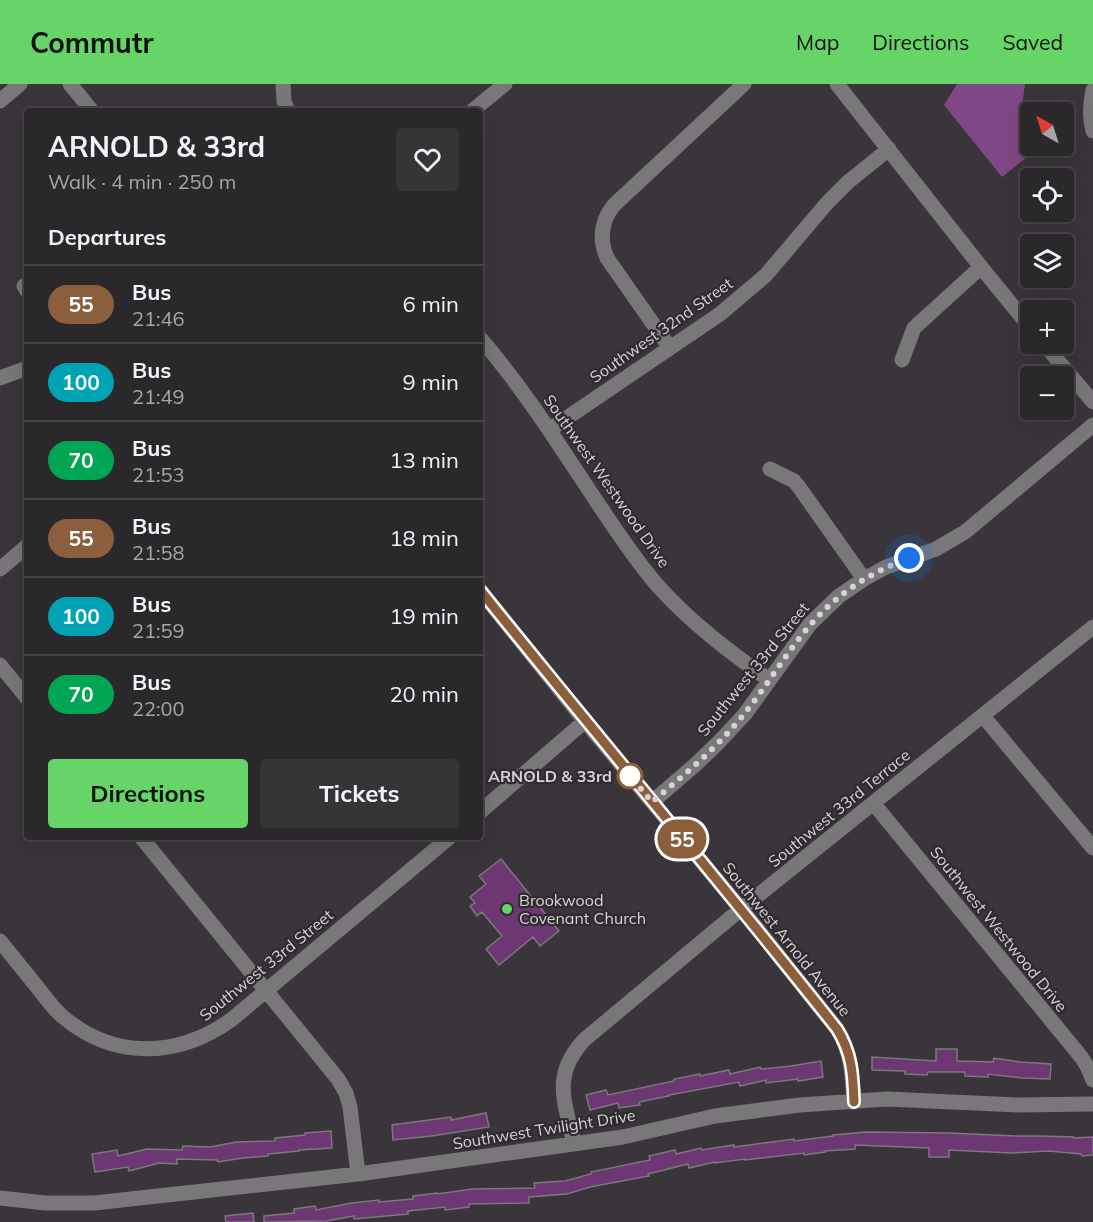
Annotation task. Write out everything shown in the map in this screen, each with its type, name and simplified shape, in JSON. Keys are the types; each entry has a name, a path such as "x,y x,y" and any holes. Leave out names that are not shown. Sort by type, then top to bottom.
{"street":[{"path":"0,101 20,84"},
{"path":"70,84 90,108"},
{"path":"283,84 282,92 287,108"},
{"path":"476,108 505,84"},
{"path":"670,348 607,258 602,243 603,224 614,205 744,84"},
{"path":"837,84 1020,315"},
{"path":"1093,90 1090,114 1093,131"},
{"name":"Southwest 32nd Street","path":"549,430 720,314 766,275 827,203 848,182 889,149"},
{"path":"902,360 914,328 981,267"},
{"name":"Southwest Westwood Drive","path":"483,341 502,363 630,551 659,587 683,612 723,647 769,680"},
{"path":"1052,354 1093,402"},
{"path":"0,378 24,369"},
{"name":"Southwest 33rd Street","path":"652,802 695,765 745,714 810,624 839,596 886,567 936,549 965,532 1093,425"},
{"path":"770,469 794,481 864,579"},
{"path":"0,568 24,548"},
{"name":"Southwest Arnold Avenue","path":"483,594 837,1029 844,1040 852,1065 854,1102"},
{"name":"Southwest 33rd Terrace","path":"574,1144 563,1095 563,1081 566,1065 584,1040 741,909 1093,627"},
{"path":"0,664 24,694"},
{"path":"983,716 1093,848"},
{"path":"483,809 585,721"},
{"name":"Southwest Westwood Drive","path":"873,804 1082,1058 1093,1080"},
{"path":"143,840 333,1071 346,1094 350,1107 357,1174"},
{"name":"Southwest 33rd Street","path":"0,941 51,1005 81,1030 103,1041 139,1049 176,1046 198,1040 231,1020 446,840"},
{"name":"Southwest Twilight Drive","path":"0,1198 45,1203 94,1203 357,1174 623,1137 684,1122 746,1111 800,1105 887,1099 1018,1105 1093,1104"}],"shaded area":[{"path":"957,84 1025,84 1023,102 1020,102 1020,156 1027,157 1002,177 944,105"}],"building":[{"name":"Brookwood Covenant Church","path":"501,859 559,931 540,946 533,937 499,965 486,949 502,936 482,912 477,916 470,906 475,903 470,897 486,884 479,876"},
{"path":"936,1049 957,1049 957,1061 993,1062 994,1058 1051,1064 1050,1079 988,1074 988,1077 965,1076 965,1072 928,1072 927,1075 905,1074 905,1071 872,1070 872,1057 936,1061"},
{"path":"821,1061 823,1077 766,1083 766,1080 740,1086 739,1082 669,1095 639,1102 640,1105 619,1108 618,1103 590,1110 586,1095 606,1090 608,1095 700,1074 700,1076 729,1070 730,1074 760,1067 761,1069"},
{"path":"486,1113 489,1127 393,1140 392,1125 451,1117 451,1120"},
{"path":"331,1131 332,1148 299,1150 218,1162 217,1160 177,1159 177,1164 159,1163 129,1171 128,1167 95,1172 92,1154 117,1150 118,1156 147,1149 182,1150 183,1146 210,1147 236,1142 275,1141 275,1138"},
{"path":"867,1132 1093,1137 1093,1155 1082,1156 1081,1154 1049,1151 1011,1153 949,1150 949,1157 929,1157 929,1148 855,1145 855,1149 804,1155 804,1153 715,1162 689,1168 688,1164 648,1174 649,1176 590,1187 567,1194 529,1197 529,1203 469,1204 469,1207 445,1210 445,1207 408,1211 408,1214 354,1219 354,1216 326,1221 264,1222 264,1216 294,1213 294,1209 315,1206 316,1210 352,1203 413,1199 413,1196 473,1189 535,1188 534,1183 565,1181 591,1174 591,1172 650,1160 649,1156 675,1150 676,1154 701,1148 702,1150 734,1145 734,1147"},
{"path":"253,1213 254,1222 226,1222 225,1216"}],"bus line":[{"name":"55","path":"483,594 837,1029 844,1040 852,1065 854,1102"}],"place":[{"name":"ARNOLD & 33rd","path":"630,776"},
{"name":"Brookwood Covenant Church","path":"507,909"}],"route":[{"path":"630,776 625,770 652,802 708,754 745,714 810,624 828,606 864,579 909,558"}]}
